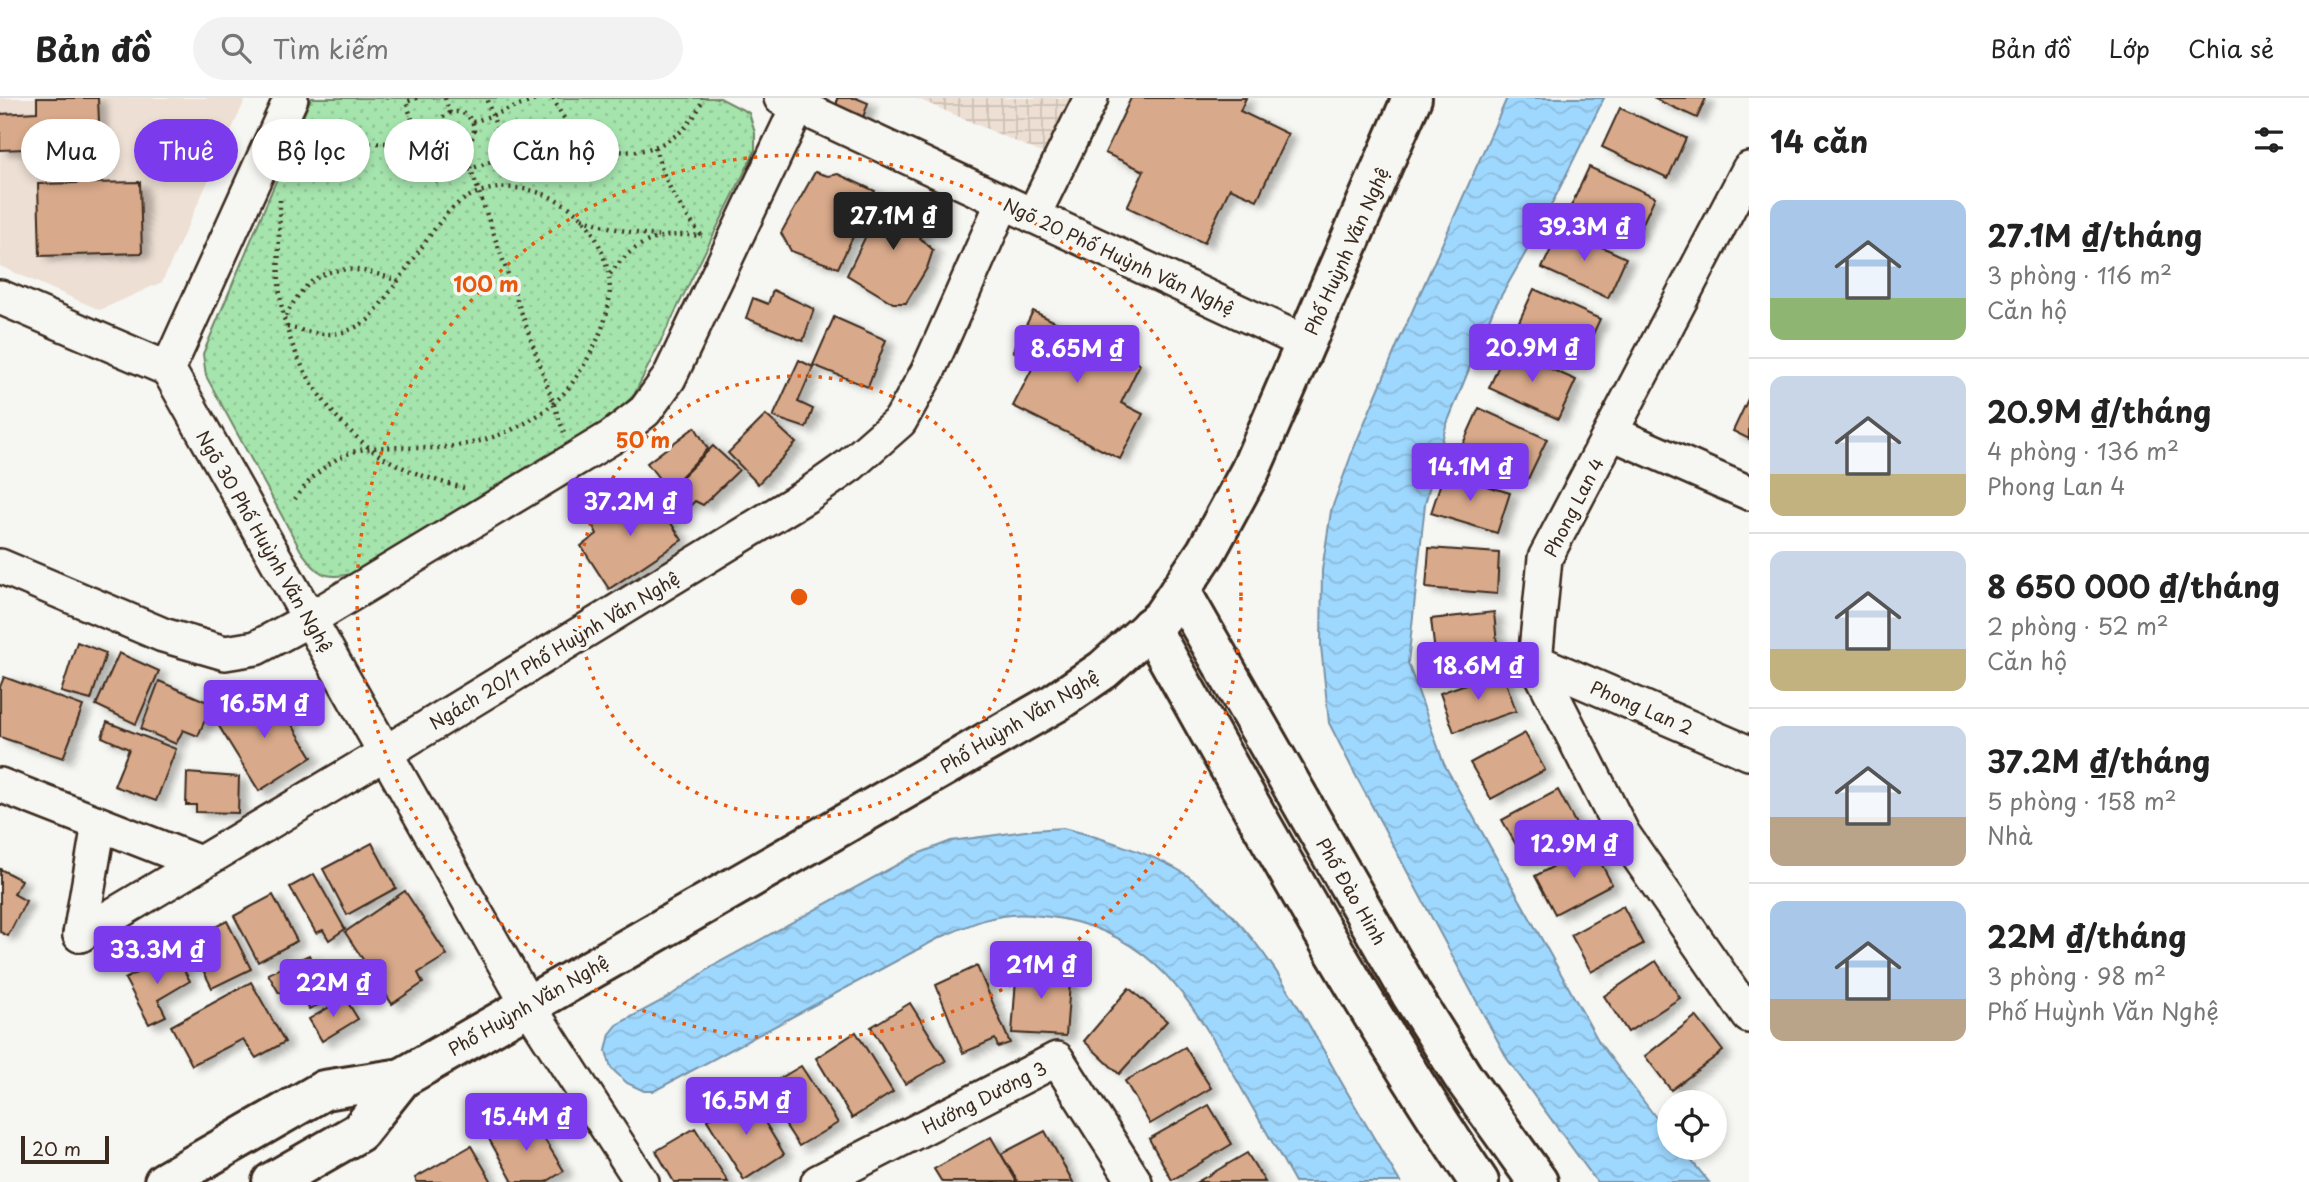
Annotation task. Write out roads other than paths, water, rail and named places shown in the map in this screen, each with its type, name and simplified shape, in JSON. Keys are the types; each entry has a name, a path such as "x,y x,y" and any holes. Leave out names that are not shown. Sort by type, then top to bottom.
{"street":[{"path":"1033,216 1091,98"},
{"name":"Phố Huỳnh Văn Nghệ","path":"164,1182 324,1090 402,1078 1055,703 1103,670 1162,617 1206,552 1250,471 1412,98"},
{"path":"0,566 163,635 225,653 256,648 310,620 611,437 645,411 669,378 716,242 794,101"},
{"name":"Ngõ 20 Phố Huỳnh Văn Nghệ","path":"794,101 1306,343"},
{"path":"0,297 168,369 286,111"},
{"name":"Phong Lan 4","path":"1535,661 1545,558 1612,433 1736,225 1749,169"},
{"name":"Ngách 20/1 Phố Huỳnh Văn Nghệ","path":"99,824 80,935 386,753 806,496 850,465 900,421 928,371 1003,202"},
{"name":"Ngõ 30 Phố Huỳnh Văn Nghệ","path":"168,369 528,1005 642,1182"},
{"path":"1612,433 1749,493"},
{"name":"Phố Đào Hinh","path":"1181,590 1412,996 1463,1077 1538,1182"},
{"path":"1150,627 1380,1030 1479,1182"},
{"path":"1535,661 1623,834 1749,1016"},
{"name":"Phong Lan 2","path":"1535,661 1749,753"},
{"path":"0,785 200,863"},
{"name":"Hướng Dương 3","path":"818,1182 1057,1059 1135,1182"},
{"name":"Phố Huỳnh Văn Nghệ","path":"272,1182 359,1132 402,1078"}],"water":[{"path":"1507,98 1604,98 1542,224 1493,310 1446,426 1425,504 1408,663 1444,764 1599,1042 1657,1119 1657,1160 1691,1160 1709,1182 1597,1182 1508,1060 1329,723 1321,646 1322,570 1331,511 1353,450"},
{"path":"1063,828 1112,842 1165,863 1192,879 1236,920 1290,993 1400,1182 1295,1182 1202,1022 1167,976 1146,957 1122,941 1095,928 1050,917 1023,914 1001,916 939,938 654,1091 644,1091 627,1083 611,1068 606,1051 610,1034 618,1024 667,998 716,964 915,855 951,841"}]}
